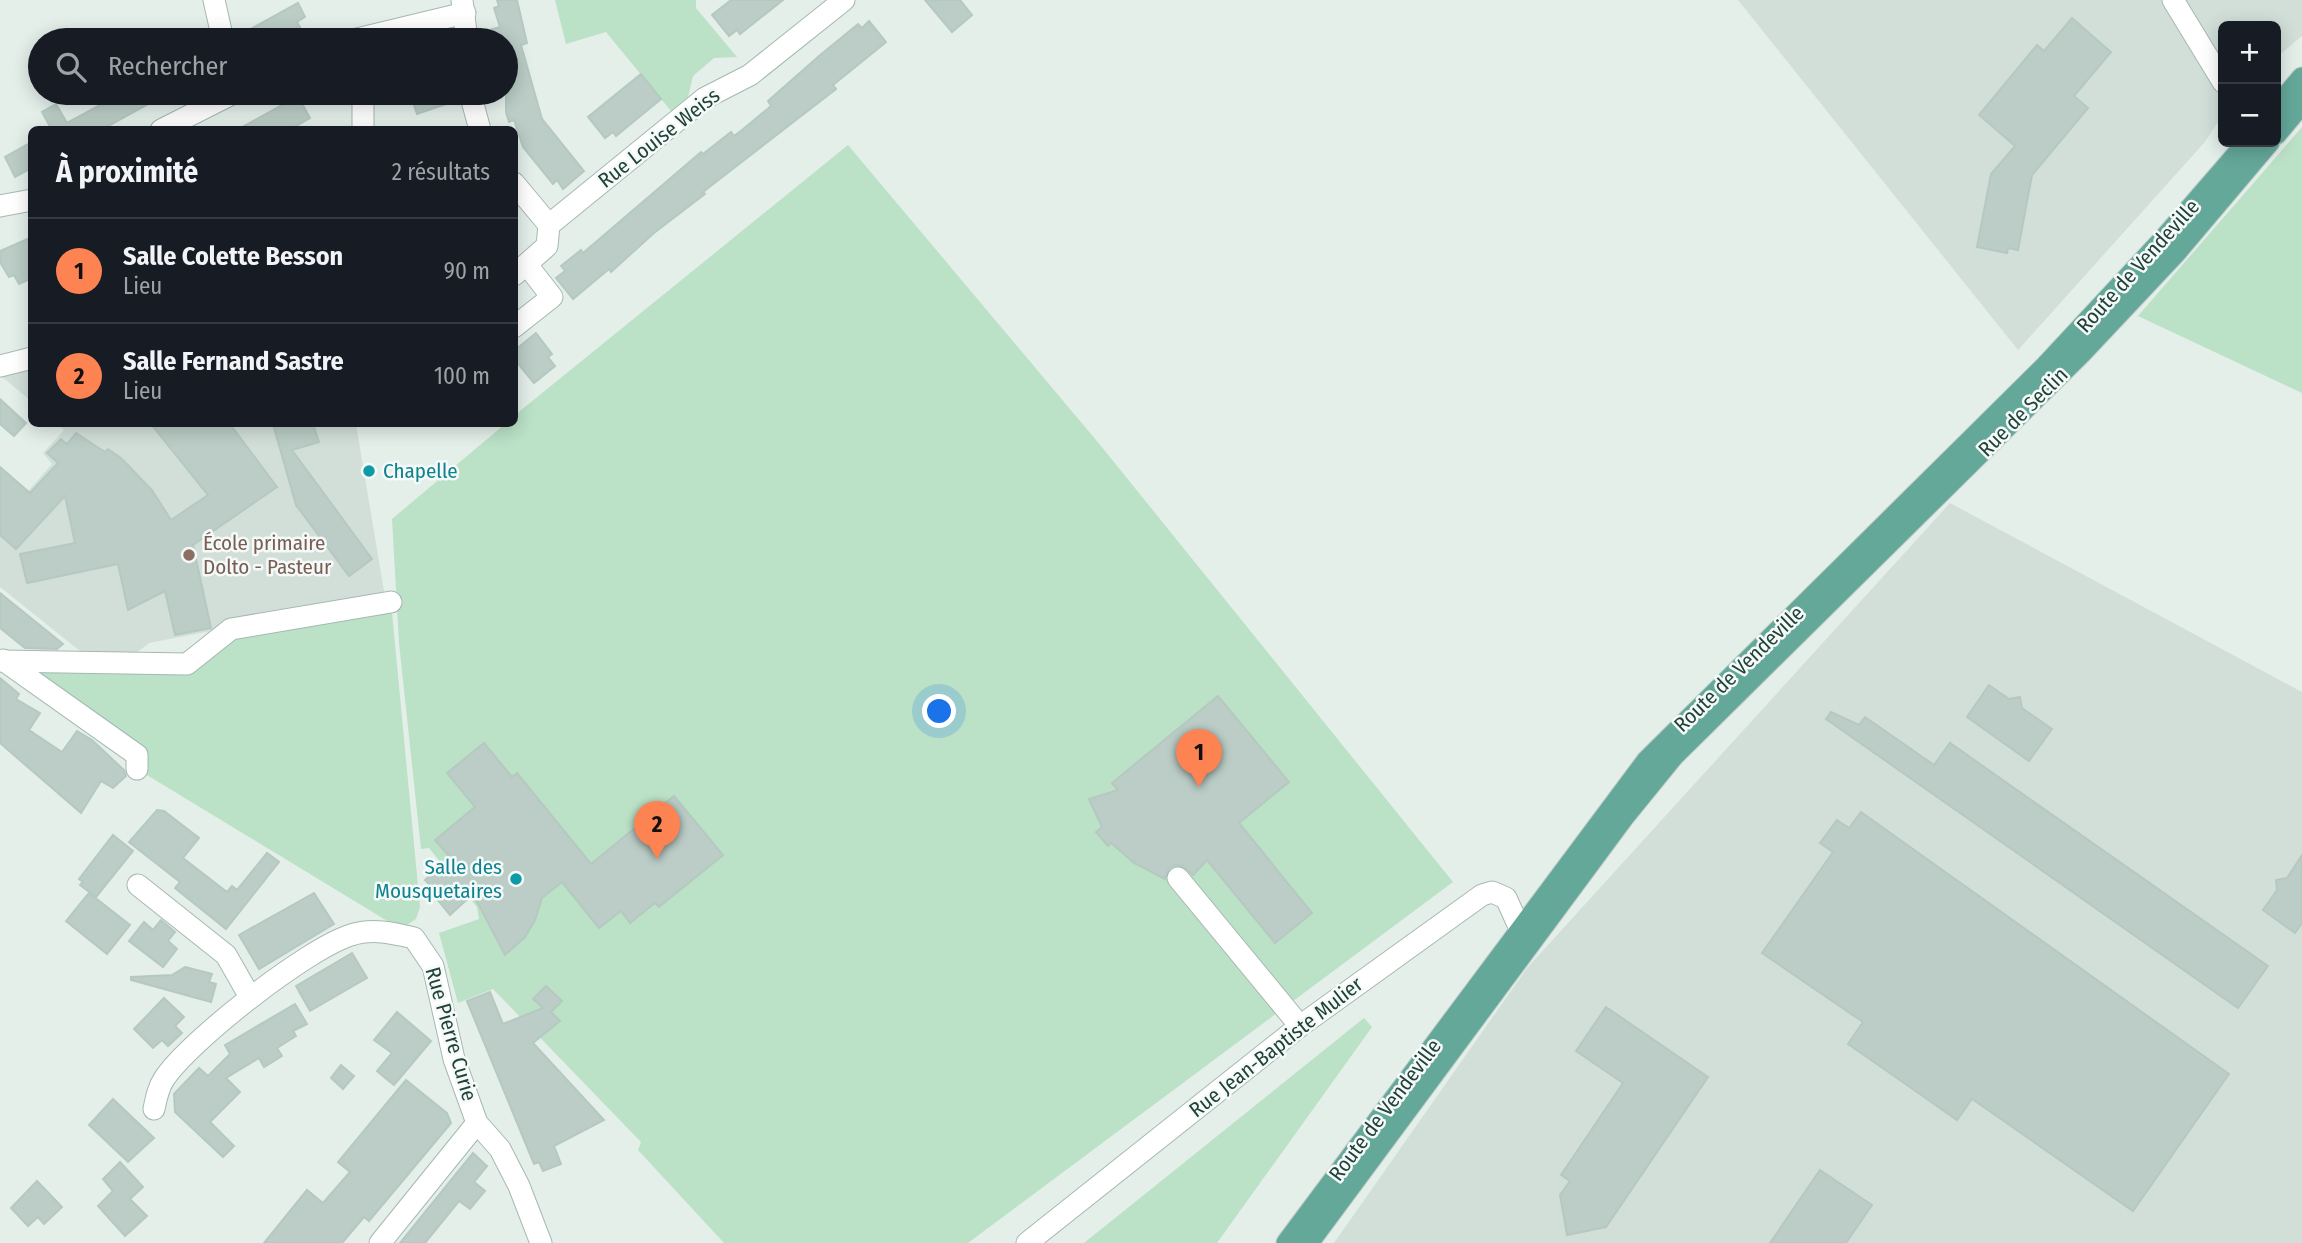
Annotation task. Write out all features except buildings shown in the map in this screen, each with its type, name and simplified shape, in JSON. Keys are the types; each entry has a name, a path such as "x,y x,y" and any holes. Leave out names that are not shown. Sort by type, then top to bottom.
{"main road":[{"path":"2281,102 2302,78"},
{"path":"2281,128 2302,103"},
{"name":"Route de Vendeville","path":"1287,1243 1647,761 2045,367 2129,278 2244,147"},
{"name":"Rue de Seclin","path":"1793,639 2081,354 2176,253 2265,147"},
{"name":"Route de Vendeville","path":"1308,1243 1646,789 1686,742 1793,639"}],"street":[{"path":"214,0 220,28"},
{"name":"Rue Louise Weiss","path":"518,324 552,297 521,270 547,246 549,225 705,98 750,75 844,0"},
{"path":"2173,0 2218,74"},
{"path":"394,28 463,6 466,28"},
{"path":"169,126 210,105"},
{"path":"363,105 363,126"},
{"path":"473,105 479,126"},
{"path":"518,188 549,225"},
{"path":"0,206 28,201"},
{"path":"0,366 28,359"},
{"path":"2,661 187,664 231,629 391,602"},
{"path":"2,661 137,755 137,769"},
{"path":"1178,878 1300,1026"},
{"path":"138,885 226,955 250,997 170,1071 159,1090 154,1110"},
{"name":"Rue Jean-Baptiste Mulier","path":"1027,1243 1300,1026 1485,893 1495,892 1506,898 1520,929"},
{"name":"Rue Pierre Curie","path":"250,997 345,936 378,932 414,938 433,966 454,1059 477,1123 500,1149 519,1185 541,1243"},
{"path":"380,1243 477,1123"}],"shaded area":[{"path":"1738,0 2302,0 2302,36 2281,54 2281,21 2218,21 2218,122 2204,143 2018,350"},
{"path":"28,365 28,398 0,375"},
{"name":"École primaire Dolto - Pasteur","path":"60,427 357,427 385,597 149,643 130,658 85,655 0,587 0,523 52,464 43,453 64,430"},
{"path":"1950,503 2302,692 2302,1243 1334,1243 1527,968"}],"green space":[{"path":"555,0 696,0 696,8 737,57 714,58 693,76 688,97 671,111 606,32 566,44"},
{"path":"2302,127 2302,393 2138,316"},
{"path":"848,145 1101,446 1453,882 968,1243 724,1243 638,1150 641,1142 493,989 458,1003 439,933 479,919 477,907 429,848 421,849 399,643 392,519 501,427 518,427 518,413"},
{"path":"391,602 420,907 416,919 404,927 389,922 137,769 137,755 3,660 186,664 231,629"},
{"path":"1364,1018 1372,1027 1217,1243 1084,1243"}],"place":[{"name":"Chapelle","path":"369,471"},
{"name":"École primaire Dolto - Pasteur","path":"189,555"},
{"name":"Salle Colette Besson","path":"1199,787"},
{"name":"Salle Fernand Sastre","path":"657,859"},
{"name":"Salle des Mousquetaires","path":"516,879"}]}
